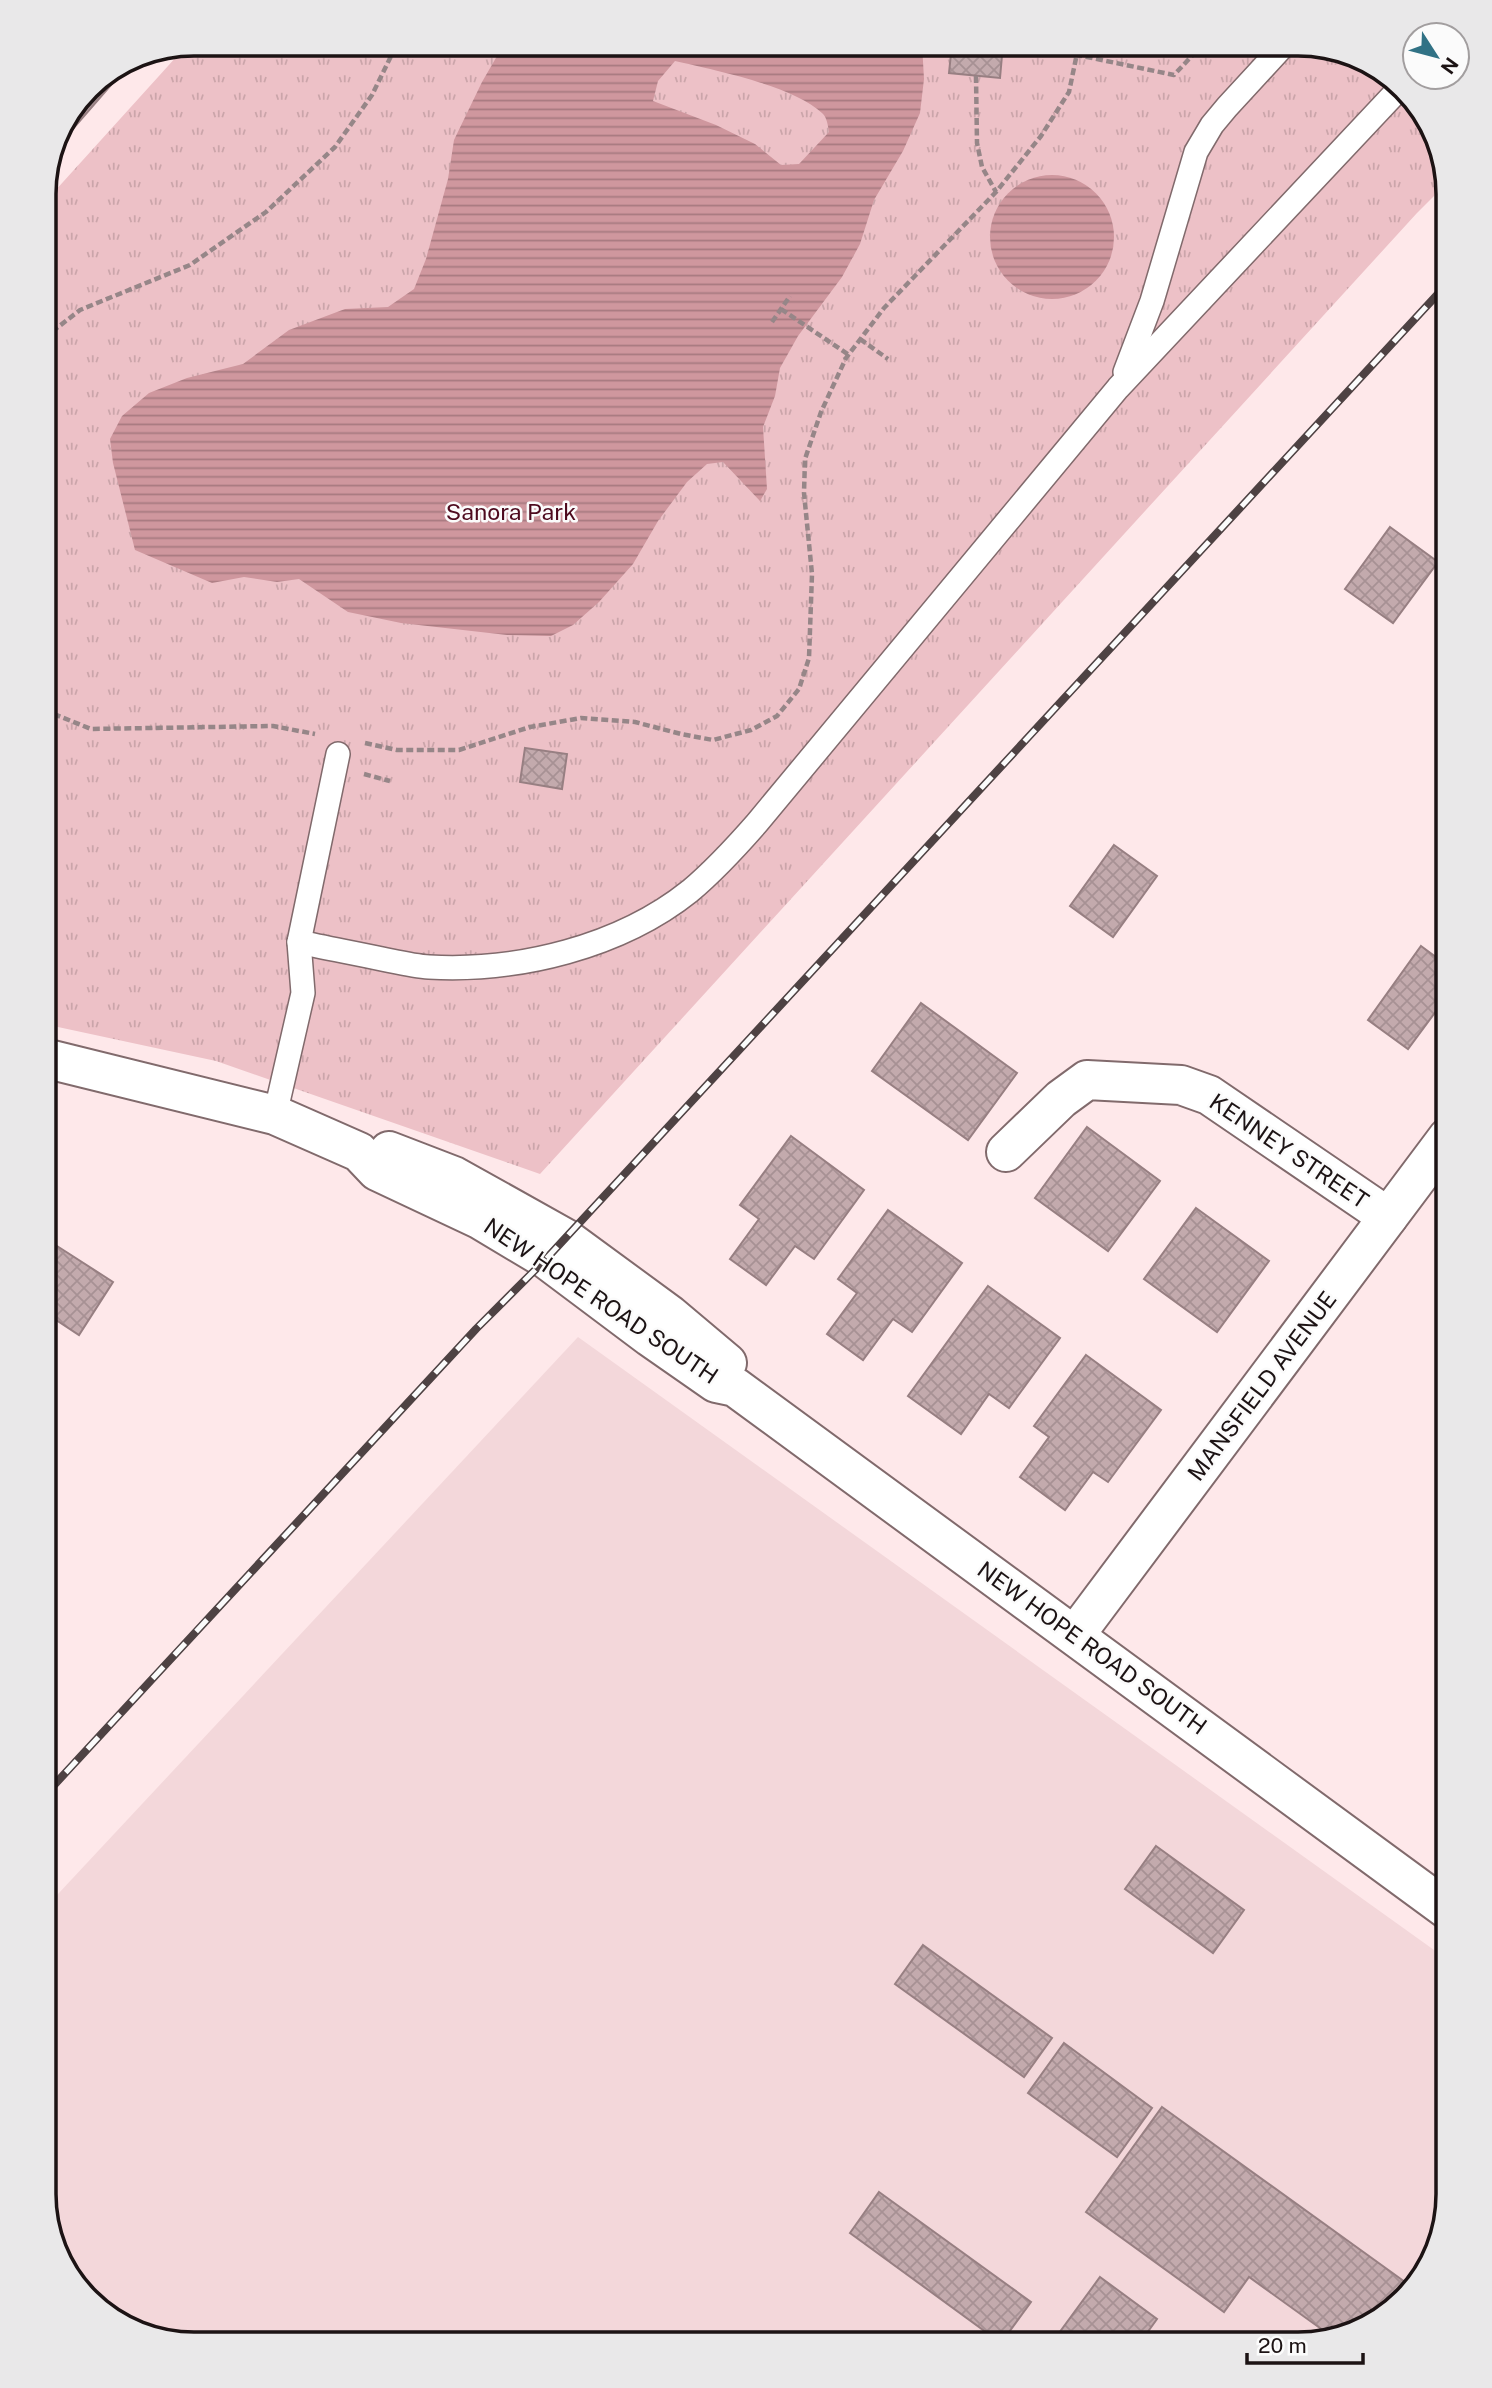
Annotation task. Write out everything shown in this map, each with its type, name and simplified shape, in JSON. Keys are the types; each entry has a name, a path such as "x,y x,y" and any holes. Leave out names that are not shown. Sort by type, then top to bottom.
{"street":[{"name":"NEW HOPE ROAD SOUTH","path":"56,1061 275,1115 359,1152 377,1171 480,1219 546,1259 716,1383 735,1387 1436,1901"},
{"name":"KENNEY STREET","path":"1006,1152 1061,1099 1087,1080 1181,1085 1209,1095 1388,1217"},
{"name":"MANSFIELD AVENUE","path":"1075,1635 1436,1153"}],"lane":[{"path":"1118,388 1147,314 1196,152 1212,125 1274,56"},
{"path":"299,942 428,967 508,963 559,955 596,942 644,921 688,892 725,859 757,823 1118,388 1394,95"},
{"path":"275,1115 303,993 299,942 340,744"}],"path":[{"path":"56,329 80,310 190,265 266,212 335,147 372,95 391,56"},
{"path":"56,715 91,729 273,726 340,744 397,750 459,750 530,727 581,718 635,722 713,740 751,730 777,716 799,689 809,658 812,574 804,493 805,459 821,412 849,355 884,308 996,192 1041,136 1069,92 1077,56"},
{"path":"1086,56 1174,75 1192,56"},
{"path":"976,76 978,143 982,167 996,192"},
{"path":"772,322 790,296"},
{"path":"781,309 849,355"},
{"path":"860,339 888,359"}],"shaded area":[{"path":"497,56 923,56 924,79 920,113 903,151 874,200 860,244 842,277 798,336 780,368 775,396 763,427 767,489 760,501 723,462 707,464 687,482 658,521 633,564 599,602 573,625 551,636 507,635 401,623 348,612 299,579 277,582 244,577 212,583 135,550 113,463 110,439 122,416 149,393 187,378 243,364 289,330 345,309 388,307 414,289 426,259 448,179 454,140","holes":["675,61 773,87 809,103 824,115 829,132 799,164 781,165 755,144 716,125 653,101 658,81"]},
{"path":"1052,175 1076,180 1096,193 1109,213 1114,237 1109,261 1096,281 1076,294 1052,299 1028,294 1008,281 995,261 990,237 995,213 1008,193 1028,180"},
{"path":"578,1337 1436,1951 1436,2194 1429,2238 1413,2271 1389,2298 1359,2318 1316,2331 185,2332 150,2325 117,2309 90,2285 70,2255 57,2212 56,1896"}],"green space":[{"name":"Sanora Park","path":"1307,56 1342,63 1359,70 1375,79 1402,103 1413,117 1429,150 1436,194 540,1174 216,1061 56,1027 56,190 176,57"}],"building":[{"path":"951,56 1002,56 1000,78 949,73"},
{"path":"114,81 72,130 96,96"},
{"path":"1390,527 1436,561 1436,565 1393,623 1345,589"},
{"path":"525,748 567,754 562,789 520,782"},
{"path":"1114,845 1157,876 1113,937 1070,906"},
{"path":"1421,946 1436,957 1436,1011 1408,1049 1368,1020"},
{"path":"921,1003 1017,1073 968,1140 872,1071"},
{"path":"1087,1127 1160,1181 1108,1251 1035,1198"},
{"path":"791,1136 864,1190 814,1259 795,1246 766,1285 730,1259 759,1219 740,1205"},
{"path":"1196,1208 1269,1261 1217,1332 1144,1279"},
{"path":"888,1210 962,1263 912,1332 893,1319 863,1360 827,1334 857,1293 838,1279"},
{"path":"56,1247 113,1282 79,1335 56,1320"},
{"path":"988,1286 1060,1338 1009,1408 989,1394 961,1434 908,1396"},
{"path":"1086,1355 1161,1410 1108,1482 1093,1472 1065,1510 1020,1477 1049,1437 1034,1426"},
{"path":"1156,1846 1244,1910 1213,1953 1125,1889"},
{"path":"923,1945 1052,2038 1024,2077 895,1984"},
{"path":"1064,2043 1152,2108 1117,2157 1028,2093"},
{"path":"1162,2107 1405,2282 1375,2309 1342,2325 1322,2330 1249,2277 1224,2312 1086,2212"},
{"path":"879,2192 1031,2302 1009,2332 986,2332 850,2233"},
{"path":"1100,2277 1157,2319 1148,2332 1060,2332"}],"railway":[{"path":"56,1783 476,1329 546,1259 1436,296"}]}
